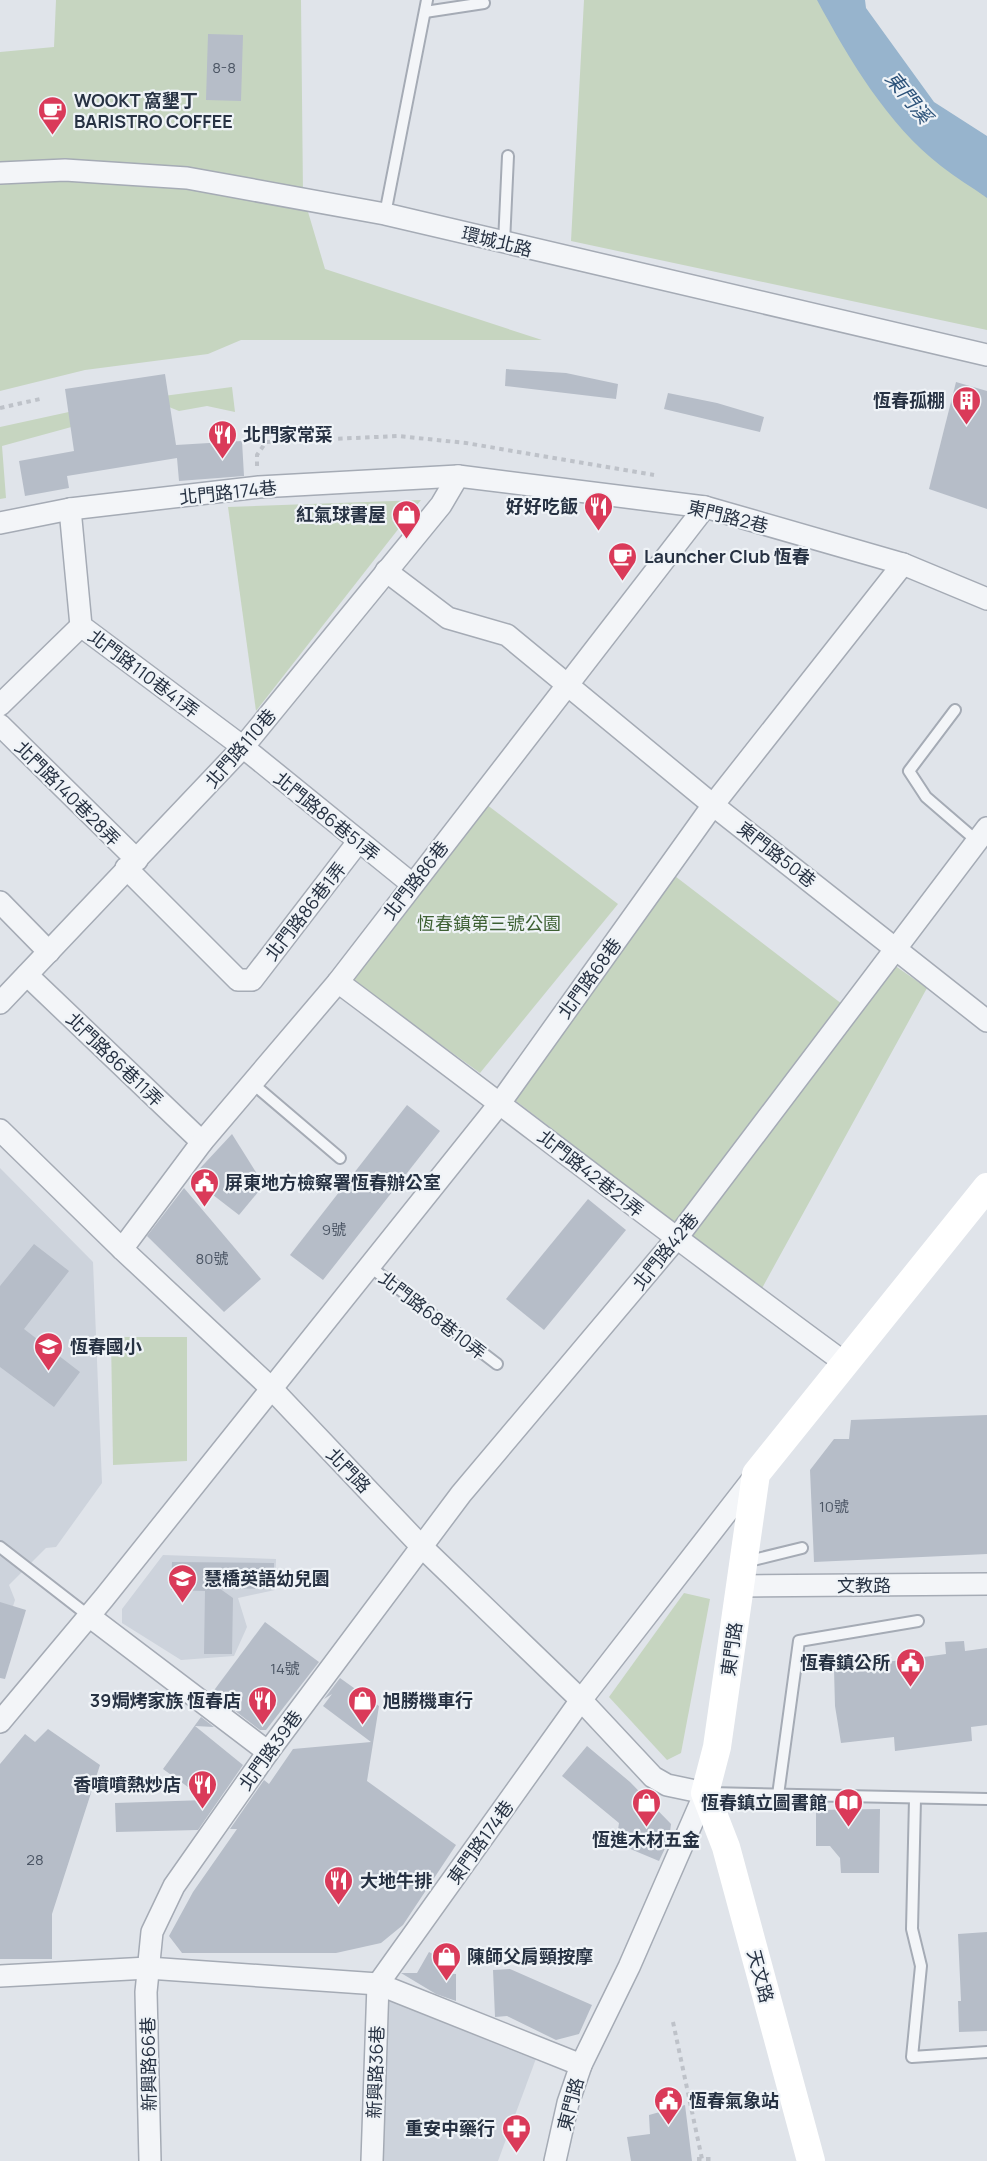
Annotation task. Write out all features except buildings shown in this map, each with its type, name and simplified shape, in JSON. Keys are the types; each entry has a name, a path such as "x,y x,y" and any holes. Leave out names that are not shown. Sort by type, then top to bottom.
{"main road":[{"path":"756,1474 987,1187"},
{"name":"東門路","path":"705,1793 717,1747 756,1474"},
{"name":"天文路","path":"705,1793 726,1847 811,2161"}],"street":[{"name":"環城北路","path":"0,173 65,170 187,178 385,214 987,355"},
{"name":"東門路2巷","path":"458,476 705,507 903,564 987,599"},
{"name":"北門路174巷","path":"0,523 70,509 259,487 458,476"},
{"name":"北門路110巷","path":"0,1003 243,747 441,505 458,476"},
{"name":"北門路86巷","path":"122,1249 202,1142 338,982 705,507"},
{"name":"北門路110巷41弄","path":"70,509 81,626 243,747"},
{"name":"北門路68巷","path":"271,1388 500,1103 713,805 903,564"},
{"name":"東門路50巷","path":"386,571 448,618 507,635 713,805 896,946 987,1021"},
{"path":"0,705 81,626"},
{"name":"北門路140巷28弄","path":"0,726 132,864 238,980 252,980"},
{"name":"北門路86巷51弄","path":"243,747 412,884"},
{"name":"北門路42巷","path":"422,1547 461,1494 676,1239 982,835"},
{"name":"北門路86巷1弄","path":"252,980 358,842"},
{"path":"0,902 49,952"},
{"name":"北門路86巷11弄","path":"27,975 202,1142"},
{"name":"北門路42巷21弄","path":"338,982 676,1239 845,1363"},
{"name":"北門路","path":"0,1130 122,1249 271,1388 422,1547 581,1700 653,1778 667,1785 705,1793"},
{"path":"0,1722 89,1616 271,1388"},
{"name":"東門路174巷","path":"378,1984 581,1700 756,1474"},
{"name":"北門路39巷","path":"148,1968 152,1932 174,1886 268,1752 422,1547"},
{"name":"文教路","path":"742,1574 987,1584"},
{"path":"89,1616 268,1752"},
{"name":"東門路","path":"555,2161 568,2103 581,2065 624,1976 705,1793"},
{"path":"0,1976 148,1968 378,1984 581,2065"},
{"name":"新興路66巷","path":"148,1968 146,1992 150,2161"},
{"name":"新興路36巷","path":"372,2161 378,1984"}],"lane":[{"path":"385,214 427,0"},
{"path":"425,12 484,3"},
{"path":"504,243 508,156"},
{"path":"955,710 909,771 926,797 982,835"},
{"path":"252,1083 340,1158"},
{"name":"北門路68巷10弄","path":"369,1266 496,1364"},
{"path":"0,1547 89,1616"},
{"path":"742,1574 802,1548"},
{"path":"778,1795 798,1641 918,1621"},
{"path":"705,1793 987,1799"},
{"path":"915,1799 912,1929 921,1966 912,2056 987,2052"}],"path":[{"path":"0,408 40,399"},
{"path":"673,2022 700,2159 712,2159"}],"shaded area":[{"name":"恆春國小","path":"0,1168 93,1262 102,1483 56,1547 46,1548 9,1585 15,1600 0,1646"},
{"name":"慧橋英語幼兒園","path":"163,1555 276,1559 275,1590 238,1598 247,1627 234,1656 181,1660 122,1623 122,1609"},
{"path":"387,1999 537,2056 498,2161 380,2161"}],"green space":[{"path":"56,0 301,0 303,195 325,269 542,340 241,340 208,354 85,370 0,391 0,52 54,47"},
{"path":"584,0 833,0 871,75 987,144 987,330 571,241"},
{"path":"232,387 235,412 207,406 179,411 159,403 2,446 6,498 0,499 0,427 110,403"},
{"path":"421,500 256,711 228,507"},
{"name":"恆春鎮第三號公園","path":"474,795 618,904 480,1073 341,972"},
{"path":"671,873 842,1004 884,958 927,988 761,1290 498,1087"},
{"path":"111,1337 187,1337 187,1461 113,1465"},
{"path":"684,1593 710,1599 681,1753 667,1760 609,1697"}],"water":[{"name":"東門溪","path":"817,0 865,0 866,8 934,102 987,136 987,198 952,175 903,131 886,111 856,67"}],"place":[{"name":"WOOKT 窩墾丁 BARISTRO COFFEE","path":"53,136"},
{"name":"恆春孤棚","path":"966,426"},
{"name":"北門家常菜","path":"222,460"},
{"name":"好好吃飯","path":"599,532"},
{"name":"紅氣球書屋","path":"407,540"},
{"name":"Launcher Club 恆春","path":"623,582"},
{"name":"屏東地方檢察署恆春辦公室","path":"204,1208"},
{"name":"恆春國小","path":"49,1372"},
{"name":"慧橋英語幼兒園","path":"183,1604"},
{"name":"恆春鎮公所","path":"911,1688"},
{"name":"39焗烤家族 恆春店","path":"262,1726"},
{"name":"旭勝機車行","path":"362,1726"},
{"name":"香噴噴熱炒店","path":"202,1810"},
{"name":"恆進木材五金","path":"646,1828"},
{"name":"恆春鎮立圖書館","path":"848,1828"},
{"name":"大地牛排","path":"339,1906"},
{"name":"陳師父肩頸按摩","path":"446,1982"},
{"name":"恆春氣象站","path":"668,2126"},
{"name":"重安中藥行","path":"516,2154"}]}
